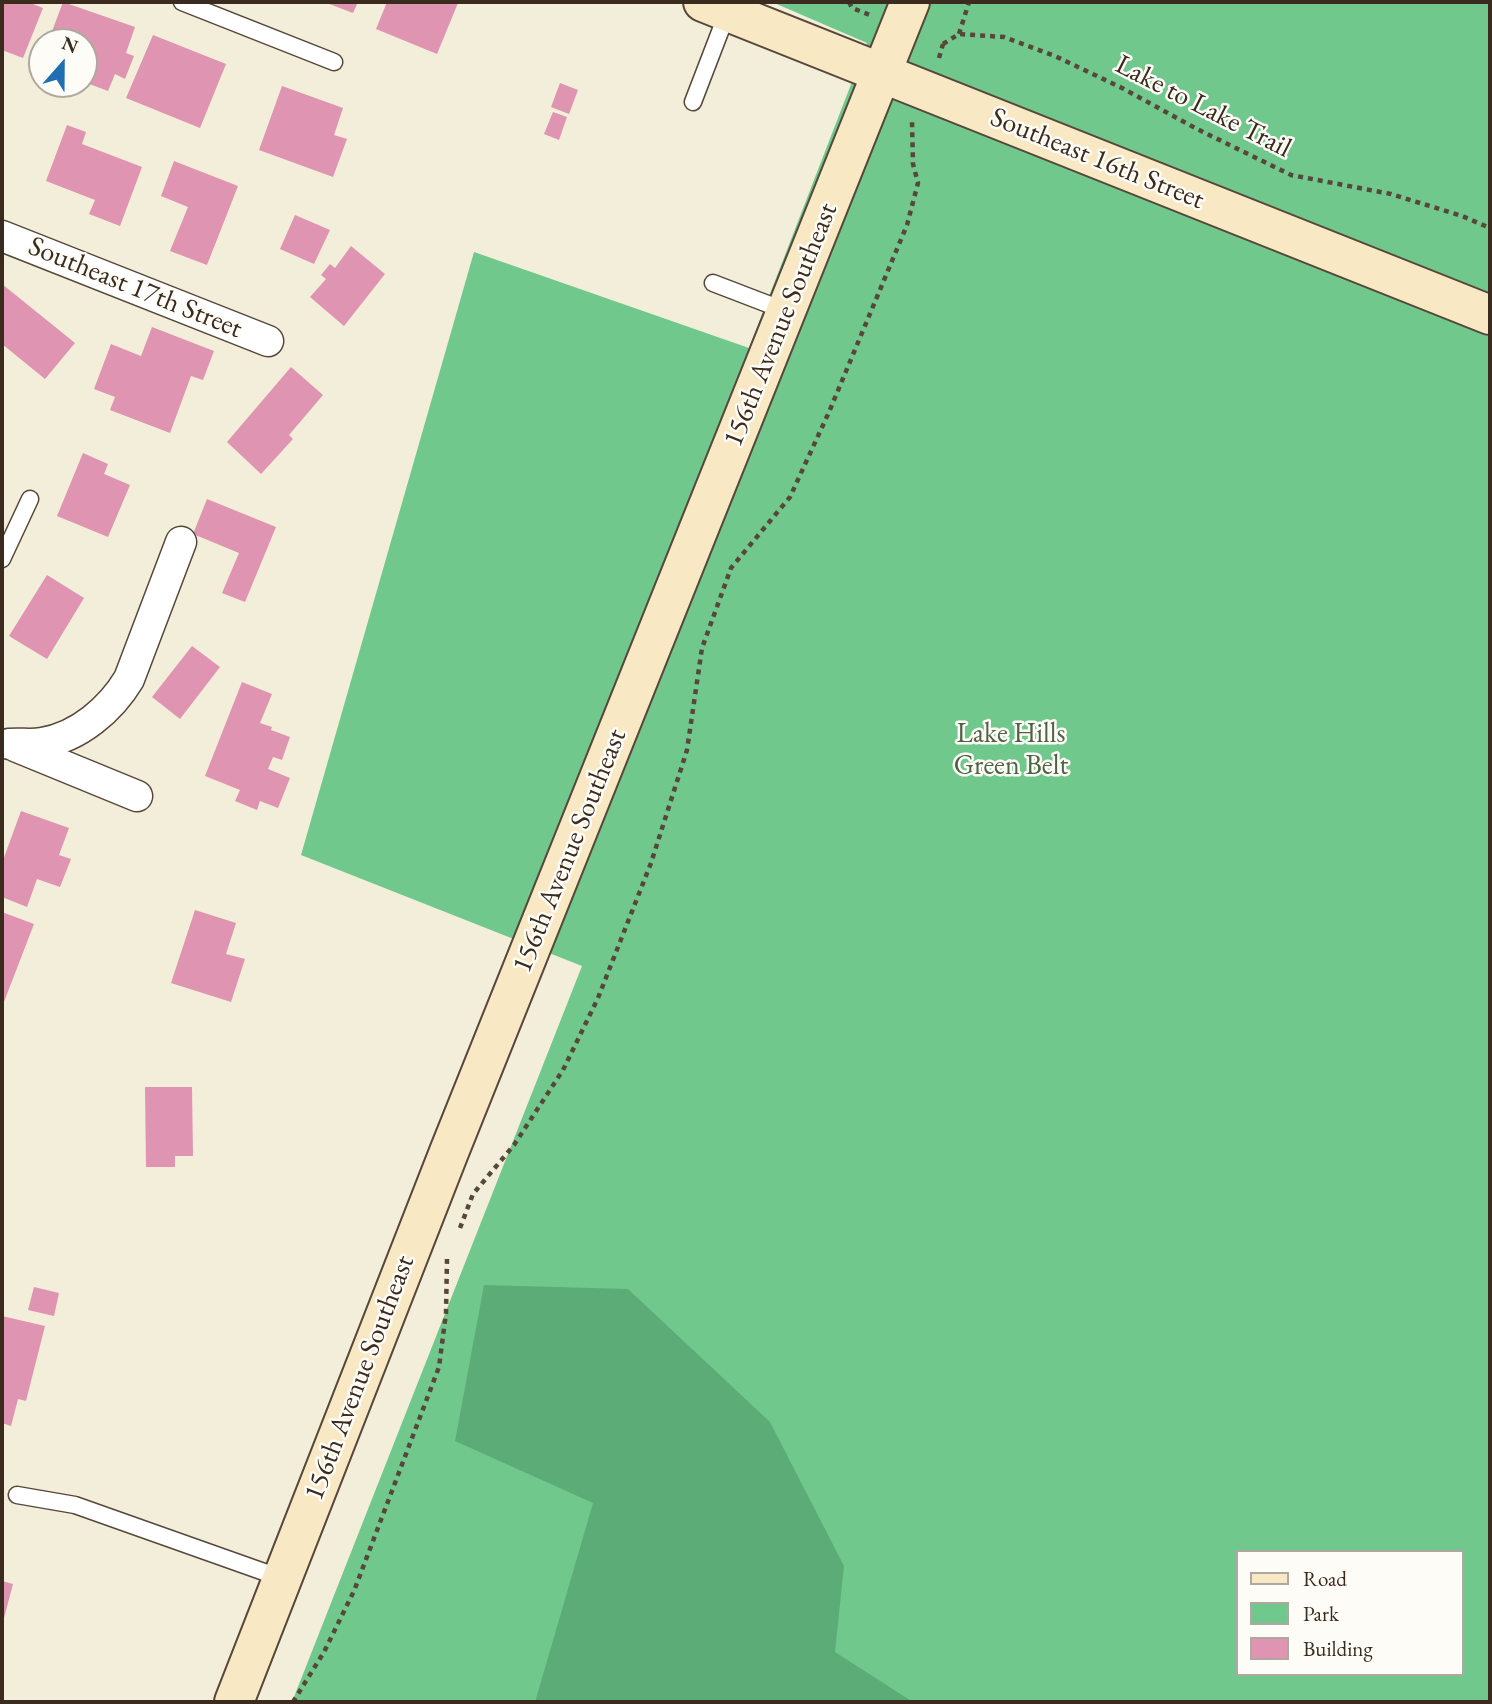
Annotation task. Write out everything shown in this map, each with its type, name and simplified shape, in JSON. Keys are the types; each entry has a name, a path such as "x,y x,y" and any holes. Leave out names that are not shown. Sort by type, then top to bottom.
{"street":[{"name":"156th Avenue Southeast","path":"234,1702 449,1152 910,2"},
{"name":"Southeast 16th Street","path":"716,6 1490,315"},
{"name":"Southeast 17th Street","path":"2,236 268,341"},
{"path":"5,742 42,743 68,735 87,724 117,698 129,679 181,542"},
{"path":"5,742 137,796"}],"lane":[{"path":"182,2 334,62"},
{"path":"693,102 716,6"},
{"path":"713,283 786,311"},
{"path":"2,559 30,499"},
{"path":"17,1495 75,1505 281,1578"}],"path":[{"path":"849,2 852,8 866,13"},
{"path":"936,66 943,44 959,34 970,2"},
{"name":"Lake to Lake Trail","path":"959,34 1004,37 1055,56 1291,175 1391,194 1462,216 1490,228"},
{"path":"455,1239 473,1194 514,1145 563,1070 598,998 652,863 688,750 702,648 731,568 790,497 829,412 907,225 918,183 913,164 912,121"},
{"path":"293,1702 324,1652 354,1591 439,1367 446,1313 446,1262 451,1251"}],"green space":[{"name":"Lake Hills Green Belt","path":"772,2 1490,2 1490,1702 292,1702 582,966 301,855 474,252 749,348 867,43"},
{"path":"484,1285 628,1289 770,1422 844,1566 835,1652 913,1702 535,1702 593,1503 455,1441"}],"building":[{"path":"2,2 28,2 43,8 35,28 28,28 28,46 23,58 2,50"},
{"path":"63,2 135,27 126,53 134,56 125,79 115,74 108,91 98,87 98,28 53,28"},
{"path":"324,2 358,2 353,13"},
{"path":"387,2 458,3 437,54 376,29"},
{"path":"153,35 226,64 200,128 126,98"},
{"path":"560,83 578,90 569,114 551,107"},
{"path":"282,86 343,108 334,135 347,139 333,177 259,150"},
{"path":"553,112 567,117 559,140 544,134"},
{"path":"67,125 86,132 82,144 142,167 120,226 89,214 95,200 46,181"},
{"path":"174,161 238,186 207,265 170,251 188,207 161,196"},
{"path":"295,215 330,230 314,264 280,249"},
{"path":"351,246 385,274 344,326 310,297 326,279 321,275 330,264 335,268"},
{"path":"2,284 75,343 45,379 2,344"},
{"path":"152,327 214,351 203,380 191,376 170,433 110,410 115,397 94,389 111,344 141,356"},
{"path":"291,367 323,395 289,435 293,439 261,474 227,442"},
{"path":"83,453 108,464 104,474 130,485 108,537 57,516"},
{"path":"207,499 276,527 245,602 222,593 239,553 193,534"},
{"path":"47,575 84,598 47,659 9,636"},
{"path":"192,646 220,667 180,719 152,697"},
{"path":"242,682 272,694 260,723 290,737 282,760 273,757 268,769 290,778 278,808 260,801 257,810 235,801 240,790 205,776"},
{"path":"21,811 69,828 59,855 71,859 60,887 37,879 27,907 2,897 2,863"},
{"path":"195,910 236,923 226,954 245,959 231,1002 171,983"},
{"path":"2,912 34,924 2,1007"},
{"path":"145,1087 192,1087 193,1156 175,1156 175,1167 146,1167"},
{"path":"34,1287 59,1293 54,1316 28,1310"},
{"path":"2,1316 45,1326 26,1401 18,1399 11,1426 2,1423"},
{"path":"2,1581 13,1584 4,1618 2,1617"}]}
